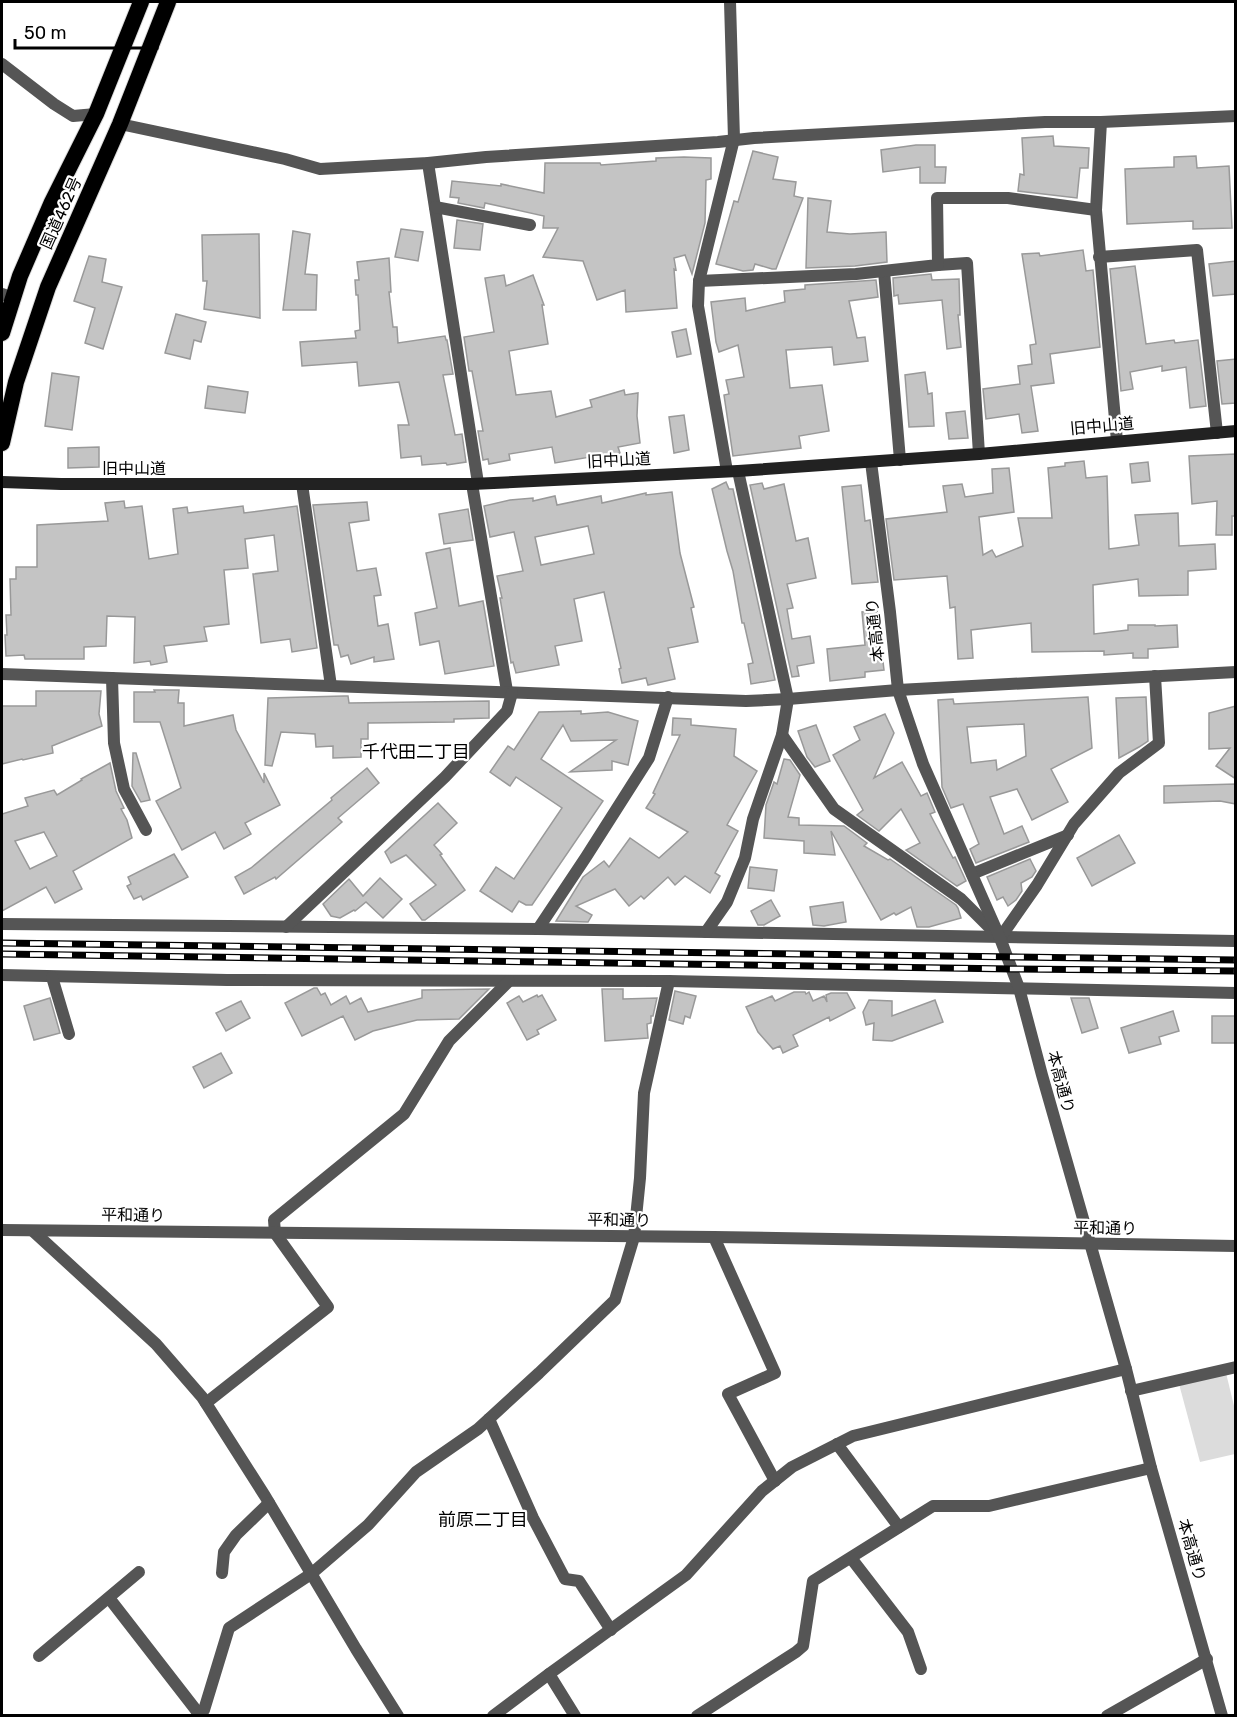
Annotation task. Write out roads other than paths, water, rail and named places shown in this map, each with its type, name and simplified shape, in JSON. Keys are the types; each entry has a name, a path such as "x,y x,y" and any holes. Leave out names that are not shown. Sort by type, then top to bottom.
{"highway":[{"name":"国道462号","path":"2,333 7,296 20,276 52,202 96,114 141,2"},
{"name":"国道462号","path":"2,443 16,382 48,287 120,124 168,2"}],"main road":[{"name":"旧中山道","path":"2,482 62,484 475,483 871,462 1236,431"}],"street":[{"path":"706,932 727,902 745,858 753,819 782,735 788,699 732,471 698,306 699,281 734,139 730,2"},
{"path":"2,64 73,116 96,114"},
{"path":"120,124 285,159 320,169 718,142 734,139 1045,122 1236,116"},
{"path":"1101,122 1096,210 1117,441"},
{"path":"286,927 445,777 507,711 509,692 475,483 428,163"},
{"path":"938,265 937,198 1008,198 1096,210"},
{"path":"435,207 530,225"},
{"path":"1099,257 1197,250 1217,433"},
{"path":"699,281 856,274 967,263 979,454"},
{"path":"884,271 900,460"},
{"name":"本高通り","path":"871,462 898,690 923,764 1000,938 1019,988 1222,1716"},
{"path":"302,484 331,686"},
{"path":"2,675 746,701 898,690 1236,672"},
{"path":"1000,938 1037,885 1074,824 1119,773 1159,743 1155,676"},
{"path":"111,678 114,743 124,789 146,830"},
{"path":"538,929 649,758 668,697"},
{"path":"782,735 834,809 961,899 1000,938"},
{"path":"972,874 1068,835"},
{"path":"2,924 538,929 1236,940"},
{"path":"2,975 226,980 669,981 1236,993"},
{"path":"52,977 69,1034"},
{"path":"206,1402 328,1307 275,1233 274,1220 404,1114 448,1041 509,981"},
{"path":"109,1598 198,1715 204,1710 229,1628 311,1574 368,1525 416,1472 478,1429 615,1300 634,1237 640,1178 644,1093 669,981"},
{"name":"平和通り","path":"2,1230 1236,1246"},
{"path":"33,1231 156,1344 206,1402 398,1716"},
{"path":"714,1238 775,1373 728,1394 775,1481"},
{"path":"1131,1391 1236,1367"},
{"path":"493,1716 686,1575 762,1491 792,1467 853,1436 1126,1369"},
{"path":"489,1419 533,1518 565,1579 579,1581 611,1630"},
{"path":"837,1444 899,1527"},
{"path":"697,1716 803,1646 813,1581 933,1506 989,1506 1151,1468"},
{"path":"222,1573 224,1551 236,1534 269,1503"},
{"path":"851,1557 908,1632 921,1669"},
{"path":"39,1656 139,1572"},
{"path":"1107,1716 1207,1659"},
{"path":"549,1674 575,1716"}],"railway":[{"path":"2,943 1236,960"},
{"path":"2,954 1236,971"}],"district":[{"name":"千代田二丁目","path":"416,752"},
{"name":"前原二丁目","path":"483,1520"}]}
